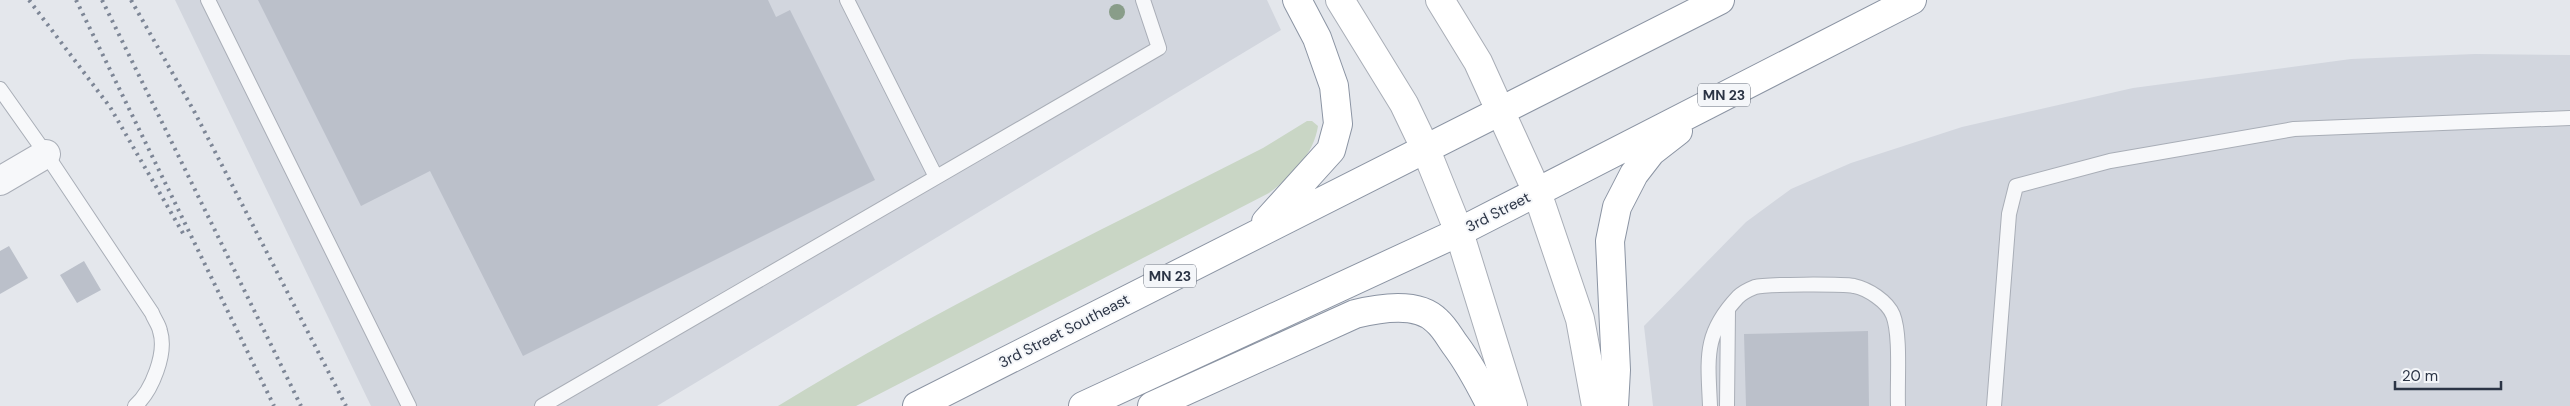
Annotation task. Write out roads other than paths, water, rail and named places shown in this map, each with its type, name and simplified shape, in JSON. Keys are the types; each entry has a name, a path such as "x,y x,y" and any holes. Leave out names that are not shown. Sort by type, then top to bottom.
{"main road":[{"path":"1258,232 1331,150 1338,124 1334,86 1317,38 1297,0"},
{"path":"1340,0 1404,104 1426,150 1459,232 1513,406"},
{"path":"1440,0 1478,62 1537,192 1580,319 1596,406"},
{"name":"MN 23","path":"1426,150 1720,0"},
{"name":"MN 23","path":"1537,192 1912,0"},
{"path":"1614,406 1616,370 1610,240 1617,208 1634,174 1651,152 1726,94"},
{"name":"3rd Street Southeast","path":"917,406 1258,232 1426,150"},
{"name":"3rd Street","path":"1459,232 1537,192"},
{"name":"MN 23","path":"1083,406 1459,232"},
{"path":"1152,406 1356,314 1377,309 1397,308 1420,311 1437,320 1474,371 1491,406"}],"street":[{"path":"0,181 46,154"}],"lane":[{"path":"208,0 409,406"},
{"path":"847,0 936,177"},
{"path":"542,406 1159,48 1144,0"},
{"path":"0,89 46,154 152,313 161,331 161,352 154,374 141,400 134,406"},
{"path":"1994,406 2009,214 2016,186 2110,161 2294,129 2570,118"},
{"path":"1710,406 1710,339 1718,322 1740,295 1756,286 1838,285 1855,286 1868,292 1882,301 1892,314 1896,329 1898,406"},
{"path":"1726,406 1728,310"}],"railway":[{"path":"29,0 110,107 184,235"},
{"path":"76,0 274,406"},
{"path":"102,0 301,406"},
{"path":"131,0 194,111 346,406"}]}
